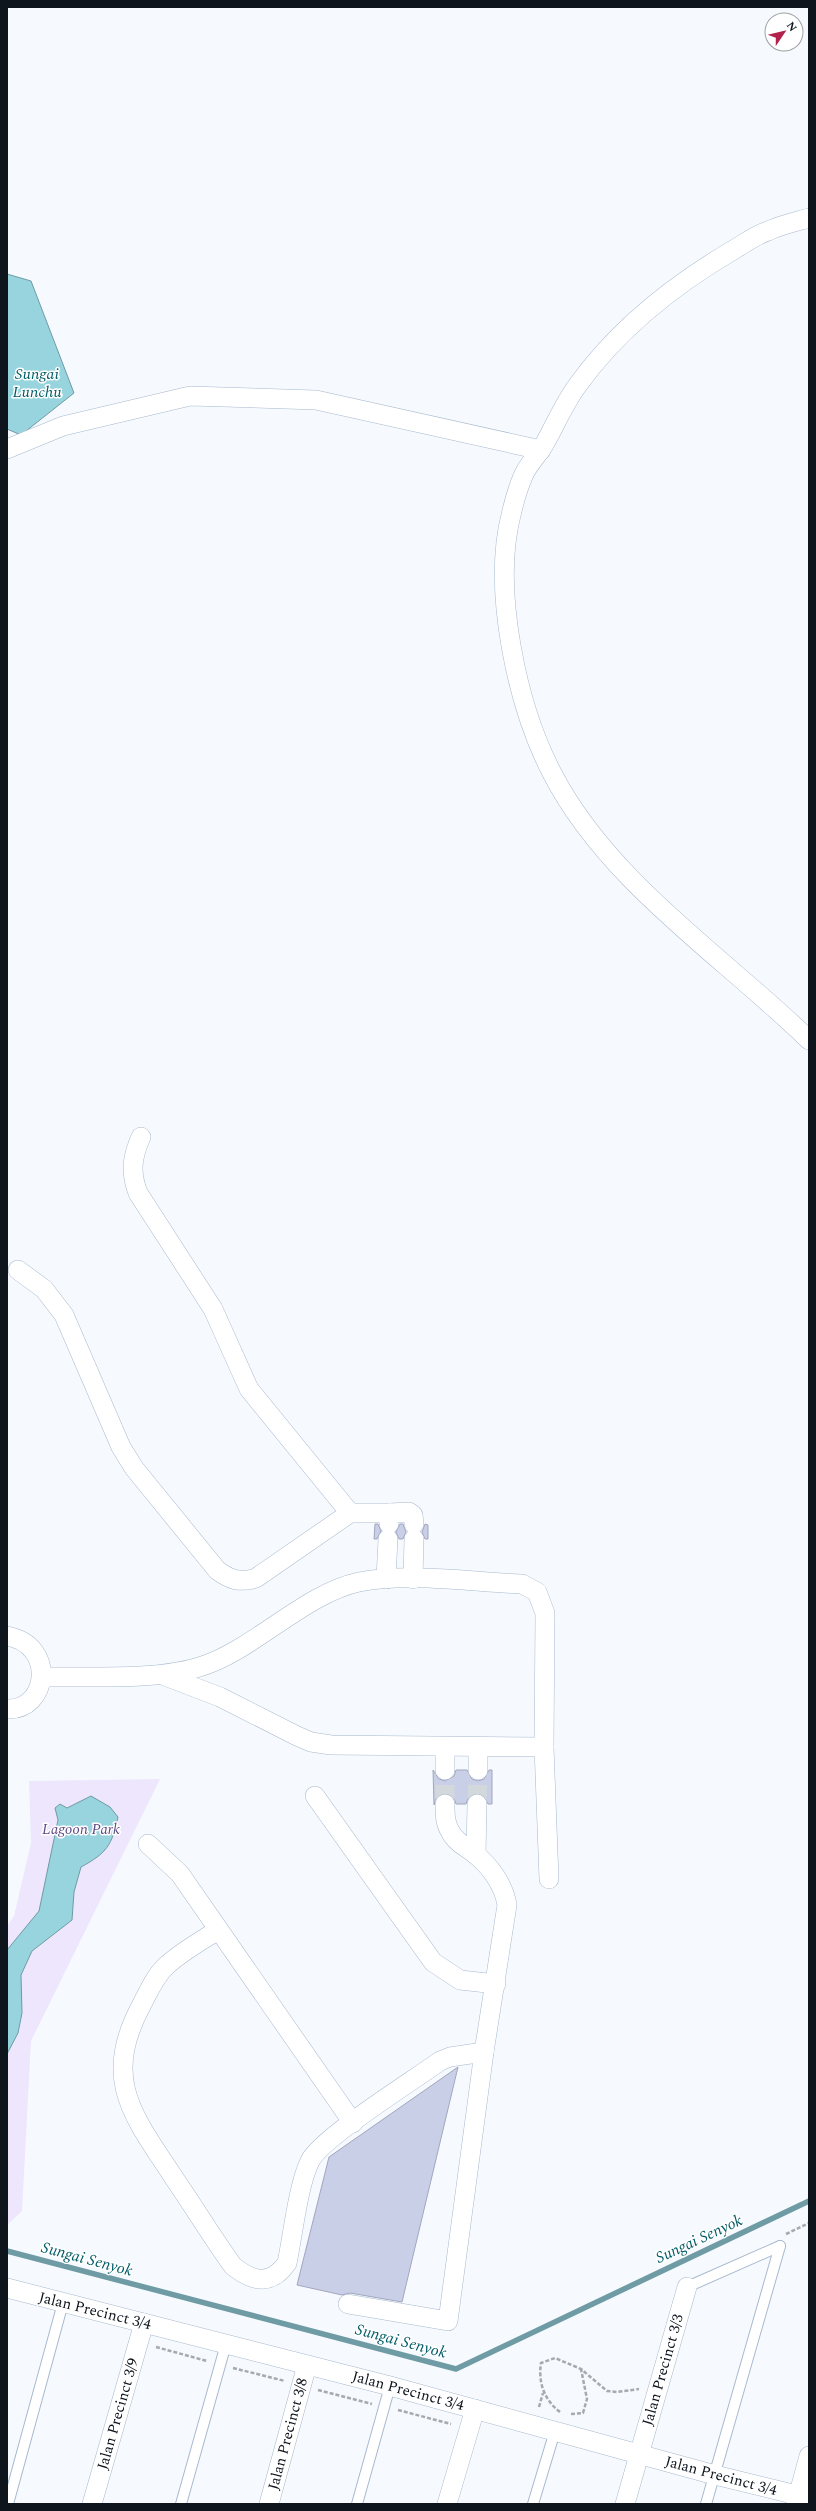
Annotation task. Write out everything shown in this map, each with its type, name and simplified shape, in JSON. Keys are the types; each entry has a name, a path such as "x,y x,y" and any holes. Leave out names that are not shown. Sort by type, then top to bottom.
{"street":[{"path":"809,218 766,231 715,261 662,298 614,342 576,388 541,450 524,473 510,517 505,567 508,621 515,672 528,716 552,773 582,820 620,868 809,1040"},
{"path":"7,449 63,426 190,396 316,400 541,450"},
{"path":"140,1137 133,1154 131,1167 133,1180 138,1193 213,1309 249,1389 350,1513 389,1525"},
{"path":"18,1270 44,1289 64,1315 121,1447 134,1468 217,1570 227,1578 246,1581 256,1578 350,1513"},
{"path":"389,1525 409,1512 413,1515 413,1579"},
{"path":"386,1579 389,1525"},
{"path":"42,1677 162,1675 199,1668 215,1662 315,1601 358,1582 386,1579 413,1579 522,1584 538,1592 545,1613 544,1747 549,1878"},
{"path":"7,1636 18,1638 28,1644 36,1653 41,1665 42,1677 38,1689 32,1699 22,1706 7,1709"},
{"path":"162,1675 220,1697 311,1742 331,1745 544,1747"},
{"path":"445,1747 445,1770"},
{"path":"478,1747 478,1770"},
{"path":"315,1796 433,1962 460,1980 496,1984"},
{"path":"348,2304 448,2321 484,2052 496,1984 507,1905 500,1883 476,1855 454,1839 446,1822 445,1804"},
{"path":"476,1855 477,1804"},
{"path":"148,1844 180,1874 353,2123"},
{"path":"218,1930 165,1967 156,1978 128,2034 123,2052 122,2073 125,2090 135,2118 226,2256 242,2272 262,2279 272,2278 280,2272 287,2263 310,2161 326,2142 440,2062 450,2057 484,2052"},
{"name":"Jalan Precinct 3/3","path":"625,2504 687,2287"},
{"name":"Jalan Precinct 3/4","path":"7,2288 390,2386 801,2499"},
{"name":"Jalan Precinct 3/9","path":"92,2504 144,2323"},
{"name":"Jalan Precinct 3/8","path":"269,2504 307,2365"},
{"path":"447,2504 475,2409"},
{"path":"801,2499 809,2456"}],"lane":[{"path":"687,2287 780,2246 706,2504"},
{"path":"8,2504 63,2303"},
{"path":"181,2504 226,2344"},
{"path":"357,2504 390,2386"},
{"path":"534,2504 555,2431"}],"path":[{"path":"581,2369 586,2399 583,2414 573,2415 559,2412 543,2392 539,2375 541,2362 555,2358 581,2369 607,2390 617,2392 639,2389"},
{"path":"637,2396 642,2382"},
{"path":"538,2410 543,2392"}],"green space":[{"name":"Lagoon Park","path":"160,1779 31,2041 22,2211 7,2225 7,1926 14,1916 31,1843 29,1781"}],"water":[{"name":"Sungai Lunchu","path":"7,274 31,281 74,393 21,435 7,429"},
{"path":"91,1796 110,1807 118,1817 113,1835 111,1841 103,1852 81,1867 74,1892 72,1920 32,1951 21,1975 22,2013 18,2033 7,2054 7,1950 39,1911 58,1820 55,1808 60,1804 67,1808"}],"building":[{"path":"375,1524 378,1524 381,1531 377,1539 374,1539"},
{"path":"400,1524 403,1524 406,1532 403,1539 399,1539 396,1532"},
{"path":"425,1524 428,1525 428,1539 425,1539 422,1532"},
{"path":"433,1770 439,1779 445,1781 454,1776 456,1770 467,1770 472,1779 478,1781 484,1779 489,1770 492,1770 492,1804 488,1804 483,1795 477,1793 468,1798 466,1804 456,1804 454,1798 445,1793 436,1798 434,1805"},
{"path":"458,2067 402,2302 350,2293 342,2295 297,2285 329,2157"}],"waterway":[{"name":"Sungai Senyok","path":"7,2251 456,2369 809,2201"}],"tunnel":[{"path":"445,1770 445,1804"},
{"path":"477,1804 478,1770"}]}
